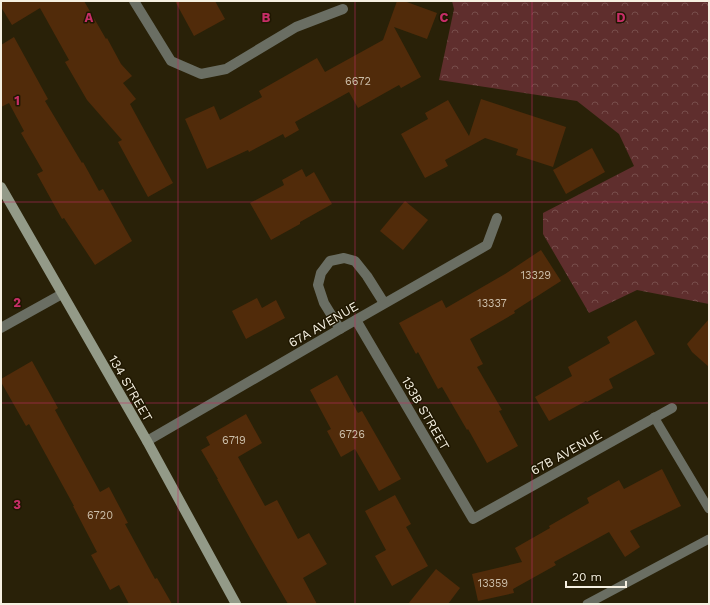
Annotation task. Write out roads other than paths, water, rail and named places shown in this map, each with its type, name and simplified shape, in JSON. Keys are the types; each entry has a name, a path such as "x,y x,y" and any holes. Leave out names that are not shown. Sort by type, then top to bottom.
{"street":[{"path":"134,1 171,62 201,74 226,69 296,27 343,9"},
{"name":"134 STREET","path":"1,187 147,441 236,604"},
{"name":"67A AVENUE","path":"147,441 487,245 497,218"},
{"path":"340,329 324,303 318,285 321,273 330,261 344,258 355,261 367,276 384,304"},
{"path":"1,328 62,294"},
{"name":"133B STREET","path":"356,320 473,519"},
{"name":"67B AVENUE","path":"473,519 672,408"}],"lane":[{"path":"654,417 709,509"},
{"path":"587,604 709,539"}]}
